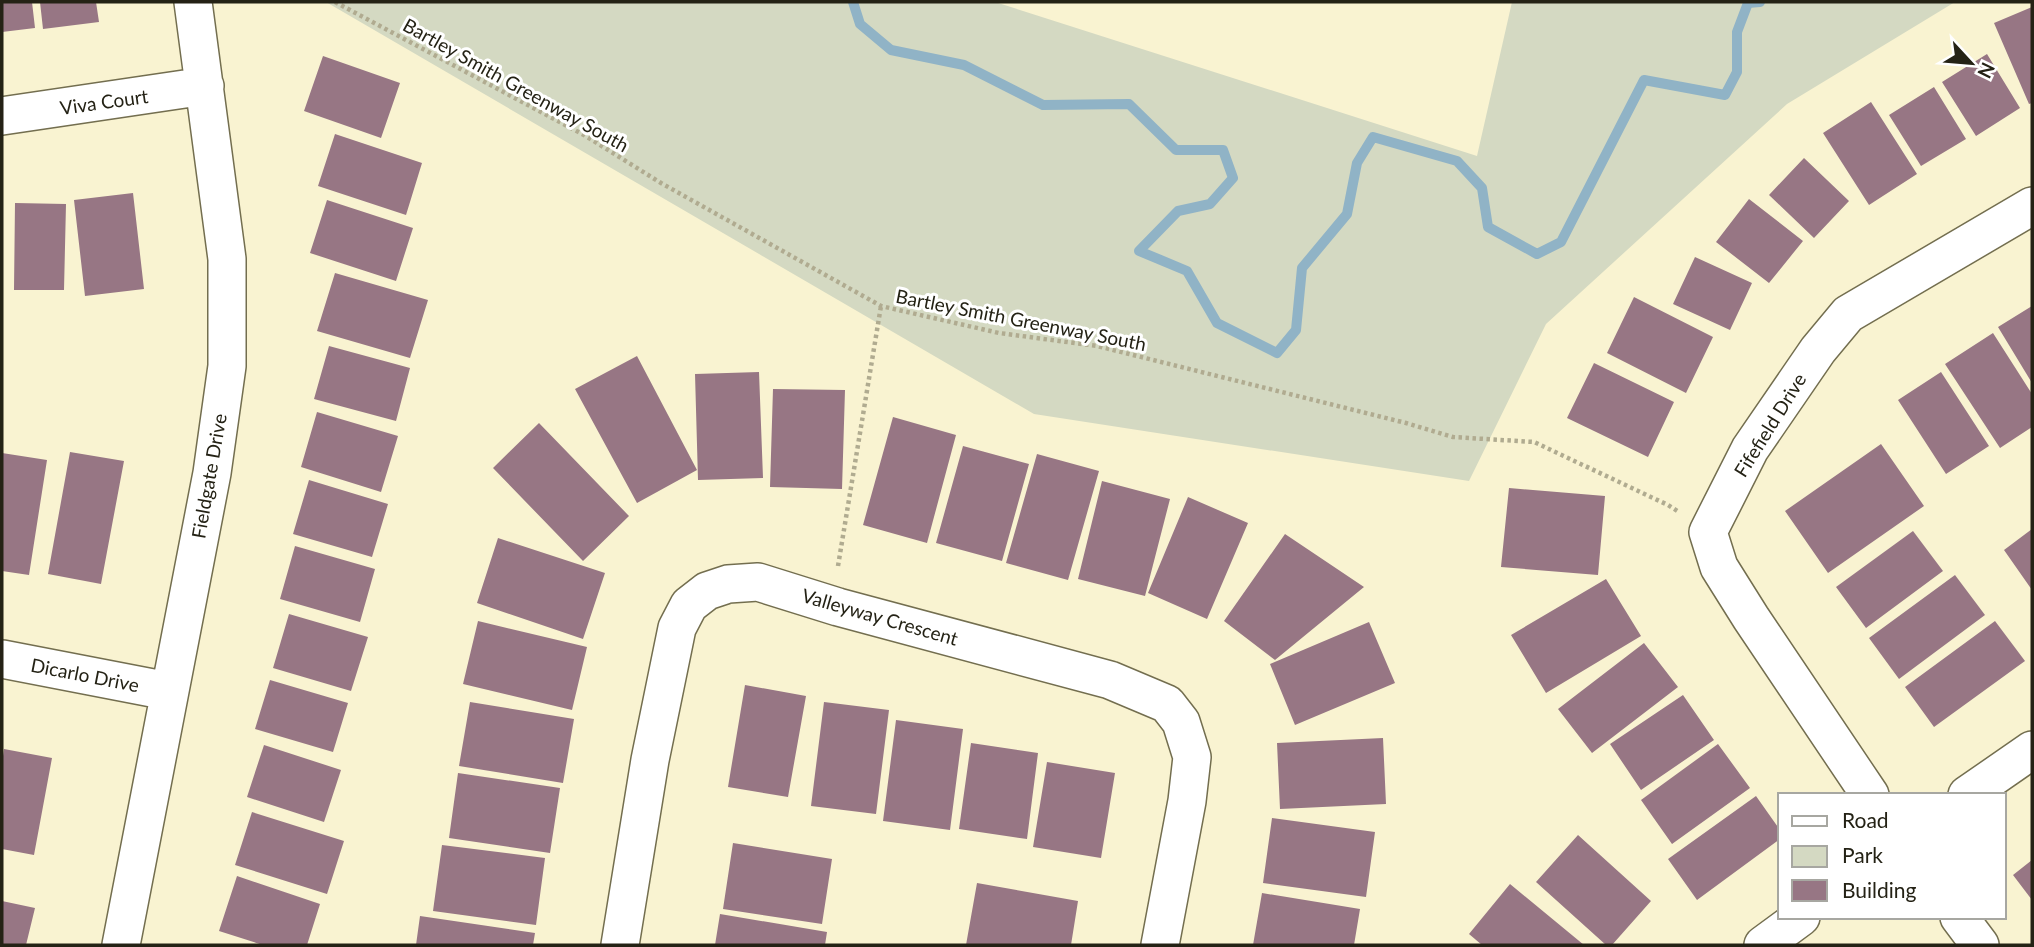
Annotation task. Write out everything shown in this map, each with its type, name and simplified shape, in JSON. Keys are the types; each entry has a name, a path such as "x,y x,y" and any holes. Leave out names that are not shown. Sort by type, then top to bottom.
{"street":[{"name":"Fieldgate Drive","path":"121,945 212,473 227,366 227,258 193,2"},
{"name":"Viva Court","path":"2,116 205,86"},
{"name":"Fifefield Drive","path":"1708,532 1750,449 1818,350 1848,314 2032,206"},
{"path":"1708,532 1719,567 1738,598 1869,793"},
{"name":"Valleyway Crescent","path":"620,945 650,760 677,628 689,605 707,591 728,584 758,582 838,607 1110,680 1167,704 1181,722 1192,758 1187,801 1160,945"},
{"name":"Dicarlo Drive","path":"2,659 168,691"},
{"path":"1970,793 2032,750"},
{"path":"1763,945 1798,919"},
{"path":"1960,919 1980,945"}],"path":[{"name":"Bartley Smith Greenway South","path":"335,2 584,135 661,183 881,306 999,333 1097,346 1453,437 1534,442 1668,505 1708,532"},
{"path":"838,566 881,306"}],"green space":[{"path":"326,2 995,2 1477,156 1512,2 1955,2 1787,104 1546,324 1469,481 1034,414"}],"building":[{"path":"2,2 32,2 35,28 2,32"},
{"path":"40,2 96,2 99,22 43,29"},
{"path":"2032,7 2032,103 2029,104 1994,23"},
{"path":"1987,54 2020,108 1976,136 1942,82"},
{"path":"323,56 400,83 381,138 304,111"},
{"path":"1934,87 1966,139 1921,166 1889,115"},
{"path":"1871,102 1917,174 1869,205 1823,133"},
{"path":"335,134 422,163 406,215 318,186"},
{"path":"1804,158 1849,201 1814,238 1769,195"},
{"path":"133,193 144,289 85,296 74,200"},
{"path":"1749,199 1803,241 1769,283 1716,242"},
{"path":"327,200 413,228 396,281 310,253"},
{"path":"15,203 66,204 64,290 14,290"},
{"path":"1695,257 1752,283 1730,330 1673,304"},
{"path":"335,273 428,300 410,358 317,331"},
{"path":"1634,297 1713,337 1686,393 1607,353"},
{"path":"2032,306 2032,383 1998,327"},
{"path":"1993,333 2032,394 2032,427 2000,448 1945,364"},
{"path":"329,346 410,368 396,421 314,399"},
{"path":"637,356 697,470 637,503 575,389"},
{"path":"1594,363 1674,402 1648,457 1567,418"},
{"path":"759,372 763,478 698,480 695,374"},
{"path":"1941,372 1989,446 1946,474 1898,400"},
{"path":"773,389 845,390 842,489 770,487"},
{"path":"317,412 398,436 381,492 301,467"},
{"path":"893,417 956,435 927,543 863,525"},
{"path":"539,423 629,516 583,561 493,468"},
{"path":"1881,444 1924,506 1828,573 1785,511"},
{"path":"963,446 1029,464 1002,561 936,543"},
{"path":"70,452 124,461 101,584 48,574"},
{"path":"2,453 47,460 29,575 2,571"},
{"path":"1037,454 1099,471 1068,580 1006,563"},
{"path":"309,480 388,504 372,557 293,534"},
{"path":"1102,481 1170,499 1145,596 1078,579"},
{"path":"1509,488 1605,496 1598,575 1501,567"},
{"path":"1188,497 1248,523 1207,619 1148,593"},
{"path":"2032,529 2032,590 2004,550"},
{"path":"1913,531 1943,571 1866,628 1836,587"},
{"path":"1285,534 1364,587 1275,660 1224,621"},
{"path":"498,538 605,573 583,639 477,603"},
{"path":"295,546 375,569 360,622 280,599"},
{"path":"1955,575 1985,615 1899,679 1869,638"},
{"path":"1606,579 1641,636 1546,693 1511,635"},
{"path":"289,614 368,637 351,691 273,668"},
{"path":"478,621 587,647 572,710 463,684"},
{"path":"1995,621 2025,661 1934,727 1905,687"},
{"path":"1369,622 1395,683 1295,725 1270,664"},
{"path":"1644,643 1678,687 1592,753 1558,709"},
{"path":"270,680 348,703 333,752 255,729"},
{"path":"745,685 806,696 788,797 728,787"},
{"path":"1683,695 1714,740 1641,790 1610,744"},
{"path":"470,702 574,719 563,783 459,766"},
{"path":"824,702 889,710 876,814 811,806"},
{"path":"896,720 963,729 950,830 883,821"},
{"path":"1383,738 1386,804 1280,809 1277,743"},
{"path":"971,743 1038,753 1027,839 959,829"},
{"path":"1718,744 1750,788 1672,844 1641,800"},
{"path":"264,745 341,770 324,822 247,797"},
{"path":"4,749 52,758 34,855 2,849"},
{"path":"1047,762 1115,773 1101,858 1033,847"},
{"path":"458,773 560,788 550,853 449,838"},
{"path":"1756,796 1778,827 1778,840 1697,900 1668,859"},
{"path":"252,812 344,841 327,894 235,865"},
{"path":"1272,818 1375,832 1366,897 1263,883"},
{"path":"1578,835 1651,901 1612,945 1606,945 1536,882"},
{"path":"733,843 832,859 822,924 723,909"},
{"path":"442,845 545,858 536,925 433,911"},
{"path":"2032,860 2032,900 2013,875"},
{"path":"237,876 320,904 307,945 263,945 219,931"},
{"path":"977,883 1078,901 1071,945 966,945"},
{"path":"1510,884 1584,945 1482,945 1469,934"},
{"path":"1262,893 1360,909 1354,945 1253,945"},
{"path":"2,901 35,908 26,945 2,945"},
{"path":"720,914 827,932 825,945 715,945"},
{"path":"420,916 535,933 533,945 416,945"}],"waterway":[{"path":"853,2 860,24 891,50 964,65 1043,105 1129,104 1176,150 1223,150 1233,178 1210,204 1178,211 1139,251 1187,271 1217,323 1277,353 1296,330 1302,268 1347,214 1357,163 1373,137 1457,161 1482,188 1488,227 1537,254 1561,242 1644,80 1725,95 1737,72 1737,32 1748,3 1760,2"}]}
